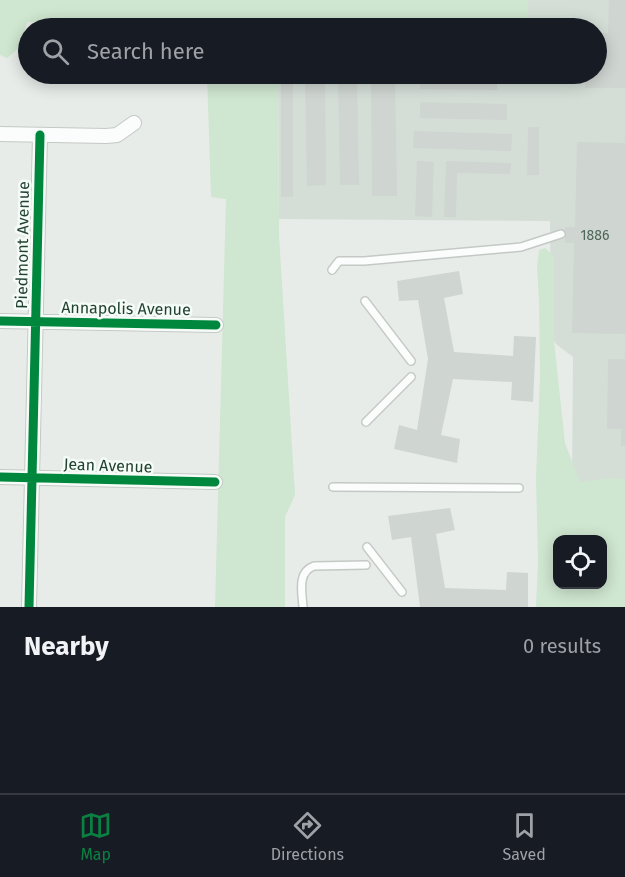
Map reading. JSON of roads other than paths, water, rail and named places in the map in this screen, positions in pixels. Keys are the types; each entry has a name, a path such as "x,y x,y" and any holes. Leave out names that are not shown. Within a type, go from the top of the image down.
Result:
{"street":[{"path":"0,134 117,135 134,123"},
{"name":"Piedmont Avenue","path":"29,607 40,135"},
{"name":"Annapolis Avenue","path":"0,321 216,325"},
{"name":"Jean Avenue","path":"0,477 215,482"}],"lane":[{"path":"332,270 339,261 364,261 521,247 561,234"},
{"path":"365,301 411,361"},
{"path":"366,422 411,377"},
{"path":"333,488 519,488"},
{"path":"367,547 402,592"},
{"path":"303,607 302,574 307,568 366,565"}]}
